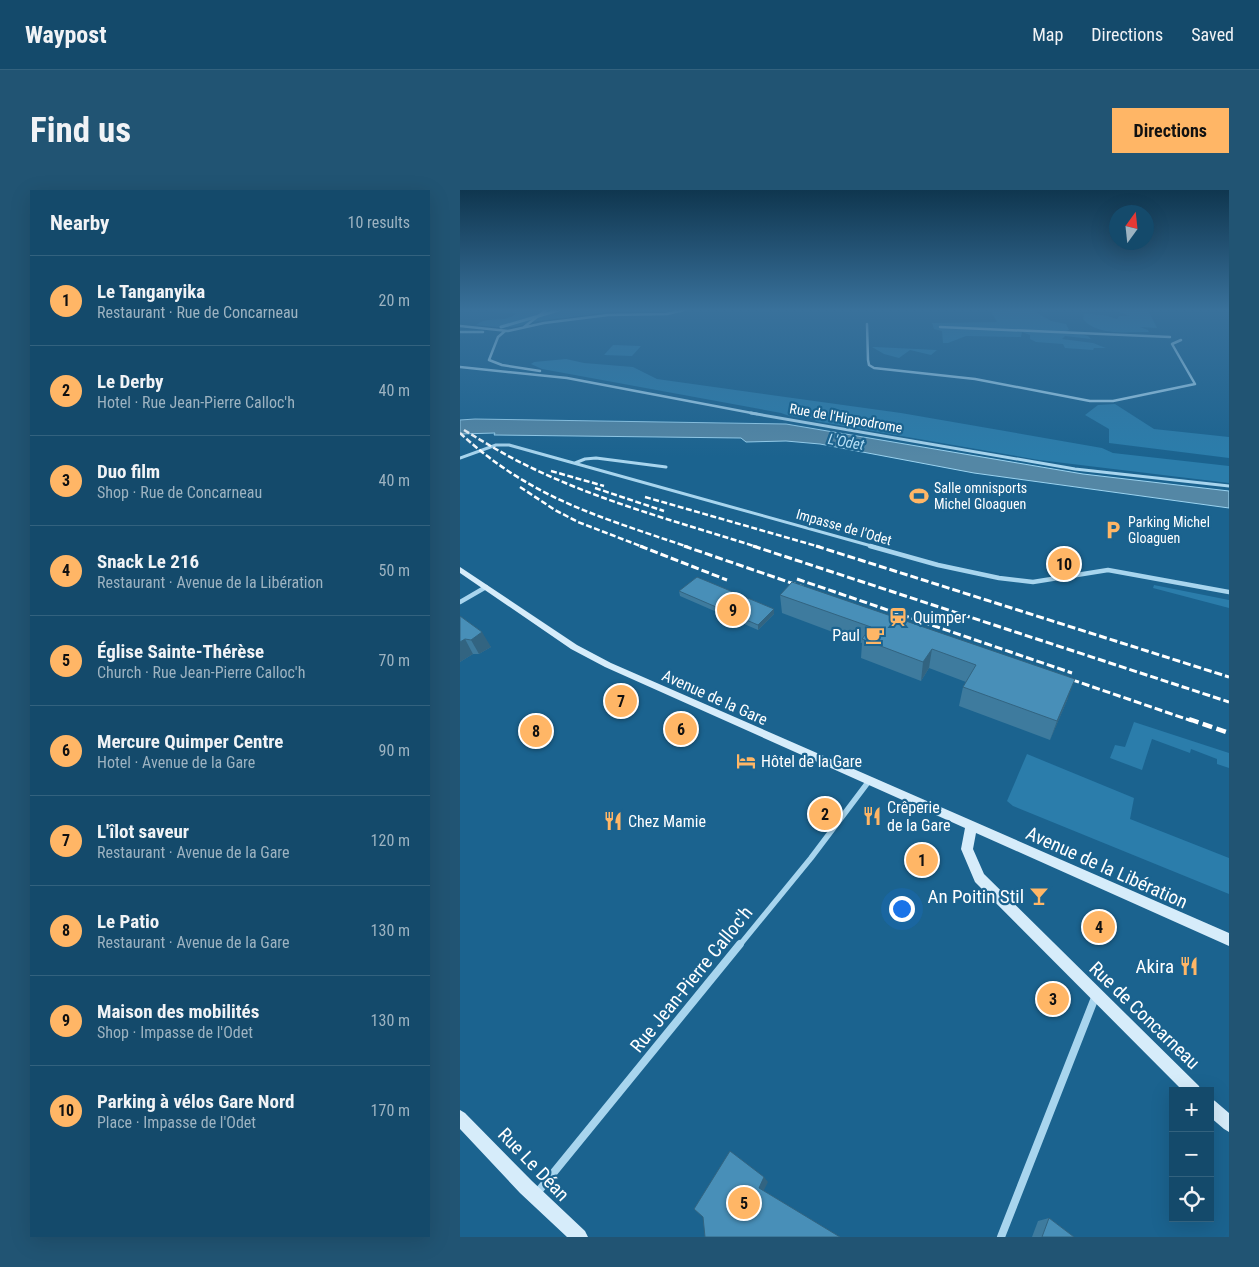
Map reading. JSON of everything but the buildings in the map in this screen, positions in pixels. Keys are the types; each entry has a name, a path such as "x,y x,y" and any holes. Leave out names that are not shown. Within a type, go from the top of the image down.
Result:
{"main road":[{"name":"Avenue de la Gare","path":"460,569 541,626 592,658 971,827"},
{"name":"Avenue de la Libération","path":"971,827 1229,940"},
{"name":"Rue de Concarneau","path":"971,827 967,849 979,878 1190,1087"},
{"path":"1214,1110 1229,1124"},
{"name":"Rue Le Déan","path":"460,1118 535,1196 579,1237"}],"street":[{"path":"490,359 490,361 546,372 554,376"},
{"path":"868,359 869,365 874,368 983,380 1090,401 1113,401 1195,384 1181,359"},
{"name":"Rue de l'Hippodrome","path":"460,367 554,376 820,426 1038,463 1098,472 1229,486"},
{"name":"Impasse de l'Odet","path":"460,458 490,447 506,444 938,565 999,578 1033,582 1108,570 1229,592"},
{"path":"575,463 585,459 596,458 666,467"},
{"path":"460,602 486,587"},
{"name":"Rue Jean-Pierre Calloc'h","path":"535,1196 811,858 869,781"},
{"path":"1001,1237 1096,995"}],"shaded area":[{"path":"566,359 584,363 633,367 657,379 901,413 1102,448 1113,453 1229,466 1229,483 1039,460 815,421 816,419 794,417 542,369 531,364 534,362"},
{"path":"1115,404 1154,429 1229,437 1229,458 1109,443 1109,429 1085,415 1098,405"},
{"path":"1154,585 1229,600 1229,608 1153,588"},
{"path":"1134,722 1229,753 1229,768 1217,764 1217,759 1191,749 1190,753 1152,739 1142,770 1110,758 1115,745 1125,747"},
{"path":"1027,754 1134,798 1130,819 1229,858 1229,894 1013,806 1007,801"}],"water":[{"name":"L'Odet","path":"460,420 786,424 1083,474 1229,491 1229,508 974,473 820,444 786,441 746,442 741,438 460,434"}],"railway":[{"path":"464,430 525,465 588,492 644,512 757,547"},
{"path":"460,433 486,455 540,490 596,515 688,547"},
{"path":"551,471 604,486"},
{"path":"520,487 555,510 578,522 643,547"},
{"path":"595,488 664,511"},
{"path":"645,497 820,547"},
{"path":"640,546 727,580"},
{"path":"684,546 803,587"},
{"path":"753,546 1229,702"},
{"path":"816,546 1229,677"},
{"path":"797,579 1072,673"},
{"path":"1061,676 1192,721"},
{"path":"1189,719 1229,733"}],"place":[{"name":"Salle omnisports Michel Gloaguen","path":"919,496"},
{"name":"Parking Michel Gloaguen","path":"1113,530"},
{"name":"Parking à vélos Gare Nord","path":"1064,564"},
{"name":"Maison des mobilités","path":"733,610"},
{"name":"Quimper","path":"898,617"},
{"name":"Paul","path":"875,635"},
{"name":"L'îlot saveur","path":"621,701"},
{"name":"Mercure Quimper Centre","path":"681,729"},
{"name":"Le Patio","path":"536,731"},
{"name":"Hôtel de la Gare","path":"746,761"},
{"name":"Le Derby","path":"825,814"},
{"name":"Crêperie de la Gare","path":"872,816"},
{"name":"Chez Mamie","path":"613,821"},
{"name":"Le Tanganyika","path":"922,860"},
{"name":"An Poitin Stil","path":"1039,896"},
{"name":"Snack Le 216","path":"1099,927"},
{"name":"Akira","path":"1189,966"},
{"name":"Duo film","path":"1053,999"},
{"name":"Église Sainte-Thérèse","path":"744,1203"}]}
